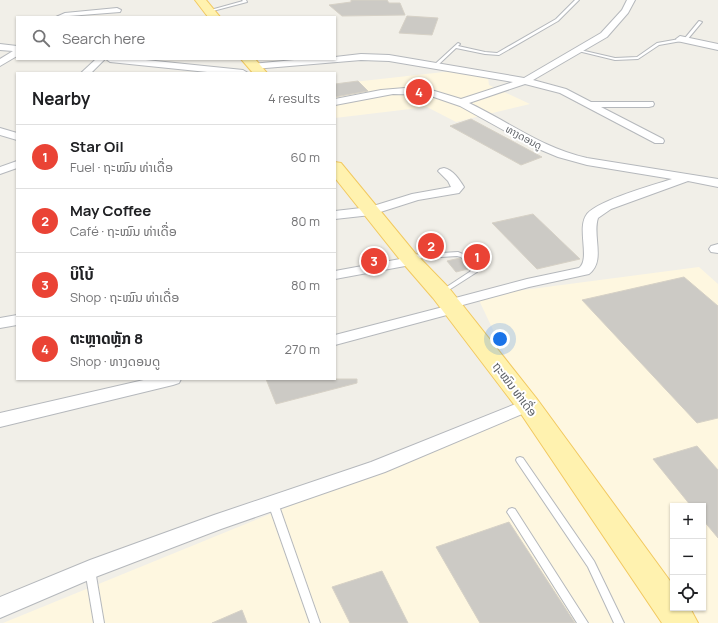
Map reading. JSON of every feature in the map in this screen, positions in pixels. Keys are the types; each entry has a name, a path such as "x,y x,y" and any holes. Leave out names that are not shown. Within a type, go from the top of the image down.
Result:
{"main road":[{"path":"200,0 211,14"},
{"name":"ຖະໝົນ ທ່າເດື່ອ","path":"336,168 410,259 448,302 528,405 681,623"}],"street":[{"path":"459,102 525,81 604,35 625,11 631,0"},
{"path":"62,16 116,10"},
{"path":"680,40 718,47"},
{"path":"0,47 16,49"},
{"path":"0,63 16,53"},
{"path":"336,60 361,57 389,58 525,81 563,91 658,141"},
{"path":"87,72 100,60"},
{"path":"117,60 192,70 251,68 331,60"},
{"name":"ທາງດອນດູ","path":"336,102 387,92 414,91 434,93 459,102 534,143 554,152 586,161 718,183"},
{"path":"590,104 650,104"},
{"path":"0,131 16,137"},
{"path":"0,170 16,164"},
{"path":"336,215 371,211 416,197 455,190 458,187 453,179 444,170"},
{"path":"336,340 448,302 584,270 588,268 590,260 587,230 592,216 607,206 687,178"},
{"path":"336,275 410,259"},
{"path":"0,323 16,320"},
{"path":"0,420 168,380"},
{"path":"0,608 90,569 214,523 378,467 528,405"}],"lane":[{"path":"211,14 245,2 244,0"},
{"path":"455,47 498,54 558,20 577,0"},
{"path":"576,50 615,59 638,58 658,44 689,37 700,22"},
{"path":"436,65 459,43"},
{"path":"410,259 455,253 463,256 474,272 448,302"},
{"path":"520,460 591,564 619,623"},
{"path":"273,503 315,623"},
{"path":"512,512 583,623"},
{"path":"90,569 99,623"}],"shaded area":[{"path":"471,69 488,78 489,85 530,104 456,122 427,107 336,118 336,84"},
{"path":"699,267 718,284 718,623 3,623 530,408 477,296"}],"building":[{"path":"351,0 387,0 389,3 400,3 405,15 342,16 329,5 351,2"},
{"path":"407,16 438,18 432,35 399,33"},
{"path":"358,81 368,91 336,97 336,84"},
{"path":"471,119 542,157 521,165 450,126"},
{"path":"533,214 580,259 537,269 492,223"},
{"path":"460,258 468,269 456,272 447,261"},
{"path":"684,277 718,306 718,418 697,423 582,300"},
{"path":"357,379 357,383 276,404 266,380"},
{"path":"697,446 718,470 718,538 706,524 706,503 689,503 653,459"},
{"path":"509,522 575,623 480,623 436,547"},
{"path":"382,571 408,623 350,623 332,587"},
{"path":"242,610 247,623 212,623"}],"place":[{"name":"ຕະຫຼາດຫຼັກ 8","path":"419,92"},
{"name":"May Coffee","path":"431,246"},
{"name":"Star Oil","path":"477,257"},
{"name":"ບິໂບ້","path":"374,261"}]}
